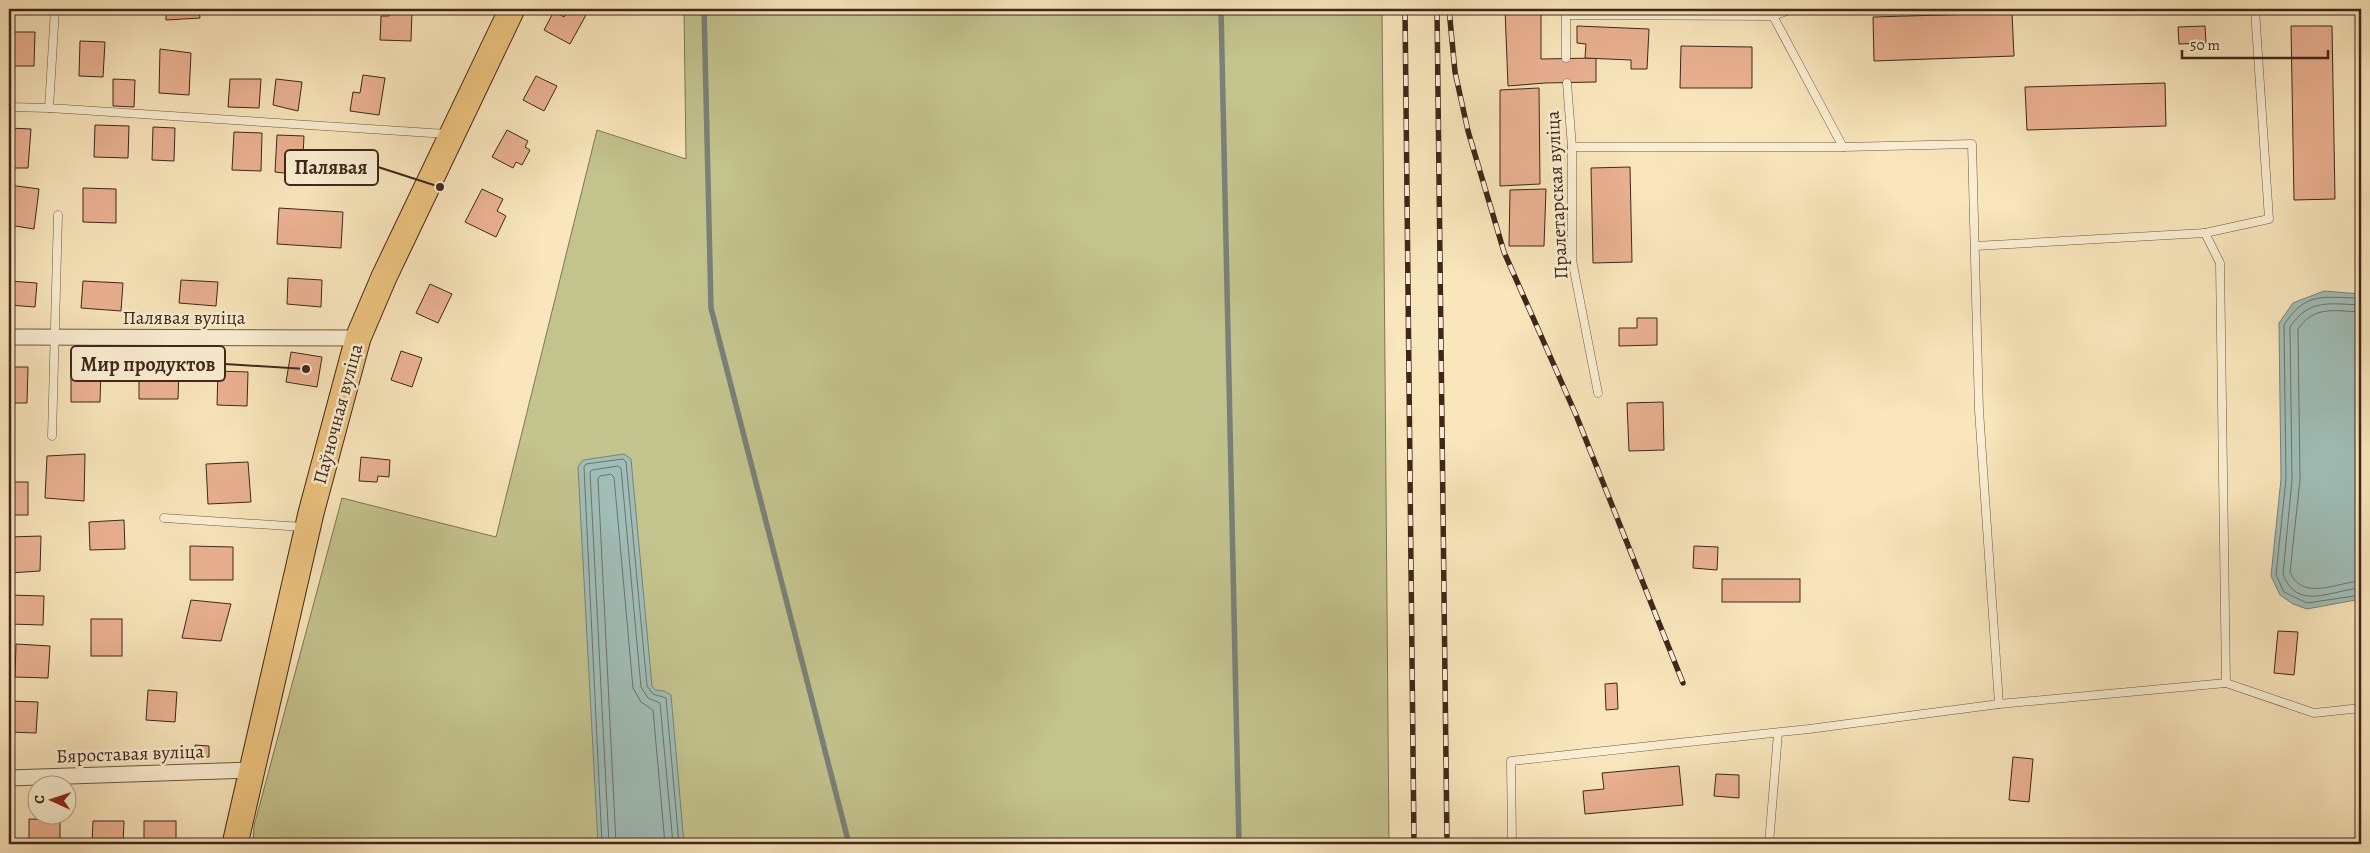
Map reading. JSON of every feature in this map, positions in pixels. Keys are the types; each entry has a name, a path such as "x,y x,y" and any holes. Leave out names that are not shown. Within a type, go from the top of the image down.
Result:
{"main road":[{"name":"Паўночная вуліца","path":"235,844 308,527 358,338 384,277 512,9"}],"street":[{"name":"Палявая вуліца","path":"9,338 358,338"},
{"name":"Бяроставая вуліца","path":"9,778 252,770"}],"lane":[{"path":"49,108 55,9"},
{"path":"1566,58 1566,12 1773,16 1792,9"},
{"path":"1975,246 2204,233 2269,219 2255,10 2008,9"},
{"path":"1773,16 1843,147"},
{"name":"Пралетарская вуліца","path":"1567,83 1572,147 1572,260 1598,393"},
{"path":"9,107 452,134"},
{"path":"1572,147 1843,147 1972,144 1979,410 1999,704"},
{"path":"52,436 58,215"},
{"path":"2204,233 2220,263 2226,683"},
{"path":"164,518 308,527"},
{"path":"1512,844 1511,761 1778,732 1999,704 2226,683 2314,713 2361,708"},
{"path":"1769,844 1778,732"}],"green space":[{"path":"684,9 1382,9 1389,844 253,844 254,826 342,498 496,537 597,130 686,159"}],"water":[{"path":"2324,291 2361,294 2361,599 2307,609 2293,604 2280,595 2271,576 2281,479 2279,323 2293,303"},
{"path":"624,454 631,459 652,686 655,690 664,691 671,695 684,844 598,844 578,467 583,460"}],"building":[{"path":"166,9 199,9 200,18 166,20"},
{"path":"569,9 575,9 586,15 570,44 544,30 554,11 564,17"},
{"path":"1505,9 1541,9 1541,59 1596,58 1596,82 1508,86"},
{"path":"389,12 412,12 411,41 380,40 381,16 389,16"},
{"path":"2012,13 2014,56 1874,61 1873,17"},
{"path":"1577,26 1649,29 1647,69 1631,69 1631,60 1585,58 1586,44 1577,43"},
{"path":"2205,26 2206,43 2179,44 2178,27"},
{"path":"2291,26 2332,26 2335,199 2294,200"},
{"path":"9,32 35,32 34,66 9,66"},
{"path":"80,41 105,42 103,77 79,76"},
{"path":"1681,46 1752,47 1752,88 1680,88"},
{"path":"160,49 191,53 189,95 159,93"},
{"path":"363,75 385,78 379,115 350,111 353,92 360,93"},
{"path":"536,76 557,86 544,111 523,100"},
{"path":"113,79 135,80 134,107 113,106"},
{"path":"230,79 261,79 259,108 228,107"},
{"path":"276,79 302,82 298,111 273,105"},
{"path":"2165,83 2166,126 2027,130 2025,87"},
{"path":"1539,88 1540,184 1500,186 1500,90"},
{"path":"95,125 129,126 128,158 94,157"},
{"path":"153,127 175,128 174,161 152,160"},
{"path":"9,128 31,129 28,168 9,168"},
{"path":"507,130 528,141 525,147 530,150 522,165 516,162 513,168 492,157"},
{"path":"234,132 262,133 261,171 232,170"},
{"path":"277,135 304,136 302,175 275,172"},
{"path":"1630,167 1632,262 1593,263 1591,168"},
{"path":"9,185 39,189 34,229 9,225"},
{"path":"83,188 116,189 116,223 83,222"},
{"path":"482,189 503,199 497,211 506,216 496,237 465,222"},
{"path":"1546,189 1544,246 1509,246 1510,190"},
{"path":"279,208 343,212 341,248 277,244"},
{"path":"288,278 322,280 321,307 287,304"},
{"path":"181,280 218,282 216,306 179,303"},
{"path":"9,281 37,283 35,307 9,305"},
{"path":"83,281 123,283 121,311 81,308"},
{"path":"430,284 452,294 438,323 416,313"},
{"path":"1637,318 1657,318 1657,345 1619,346 1619,328 1637,328"},
{"path":"401,351 422,358 412,387 391,380"},
{"path":"291,352 322,357 317,387 286,382"},
{"path":"9,367 28,367 27,403 9,403"},
{"path":"139,368 179,369 178,399 139,399"},
{"path":"71,369 101,369 100,402 71,402"},
{"path":"218,371 248,372 247,406 217,405"},
{"path":"1663,402 1664,450 1629,451 1627,403"},
{"path":"85,454 84,501 45,498 47,456"},
{"path":"361,457 390,460 389,477 378,476 377,482 359,481"},
{"path":"248,462 251,502 208,504 206,464"},
{"path":"9,482 28,482 28,515 9,515"},
{"path":"124,520 125,549 90,550 89,522"},
{"path":"41,536 40,571 9,573 9,537"},
{"path":"190,546 233,547 233,580 190,580"},
{"path":"1694,546 1718,547 1717,570 1693,568"},
{"path":"1722,579 1800,579 1800,602 1722,602"},
{"path":"9,595 44,596 43,625 9,624"},
{"path":"191,600 231,604 221,641 182,638"},
{"path":"91,619 122,619 122,656 91,656"},
{"path":"2278,631 2298,632 2294,675 2274,673"},
{"path":"16,644 50,646 48,678 15,677"},
{"path":"1617,683 1618,709 1606,710 1605,684"},
{"path":"148,690 177,692 175,722 146,720"},
{"path":"9,701 38,702 36,733 9,732"},
{"path":"195,745 209,746 209,757 195,756"},
{"path":"2013,757 2033,759 2029,802 2009,800"},
{"path":"1679,766 1683,805 1585,814 1583,791 1604,789 1602,773"},
{"path":"1716,774 1739,775 1739,798 1714,796"},
{"path":"93,821 124,821 123,844 92,844"},
{"path":"144,821 176,821 176,844 144,844"},
{"path":"29,826 60,826 60,844 29,844"}],"waterway":[{"path":"704,9 711,308 849,844"},
{"path":"1221,9 1239,844"}],"railway":[{"path":"1405,9 1414,844"},
{"path":"1437,9 1447,844"},
{"path":"1449,9 1455,72 1468,131 1504,252 1576,415 1683,683"}],"place":[{"name":"Палявая","path":"440,187"},
{"name":"Мир продуктов","path":"306,369"}]}
